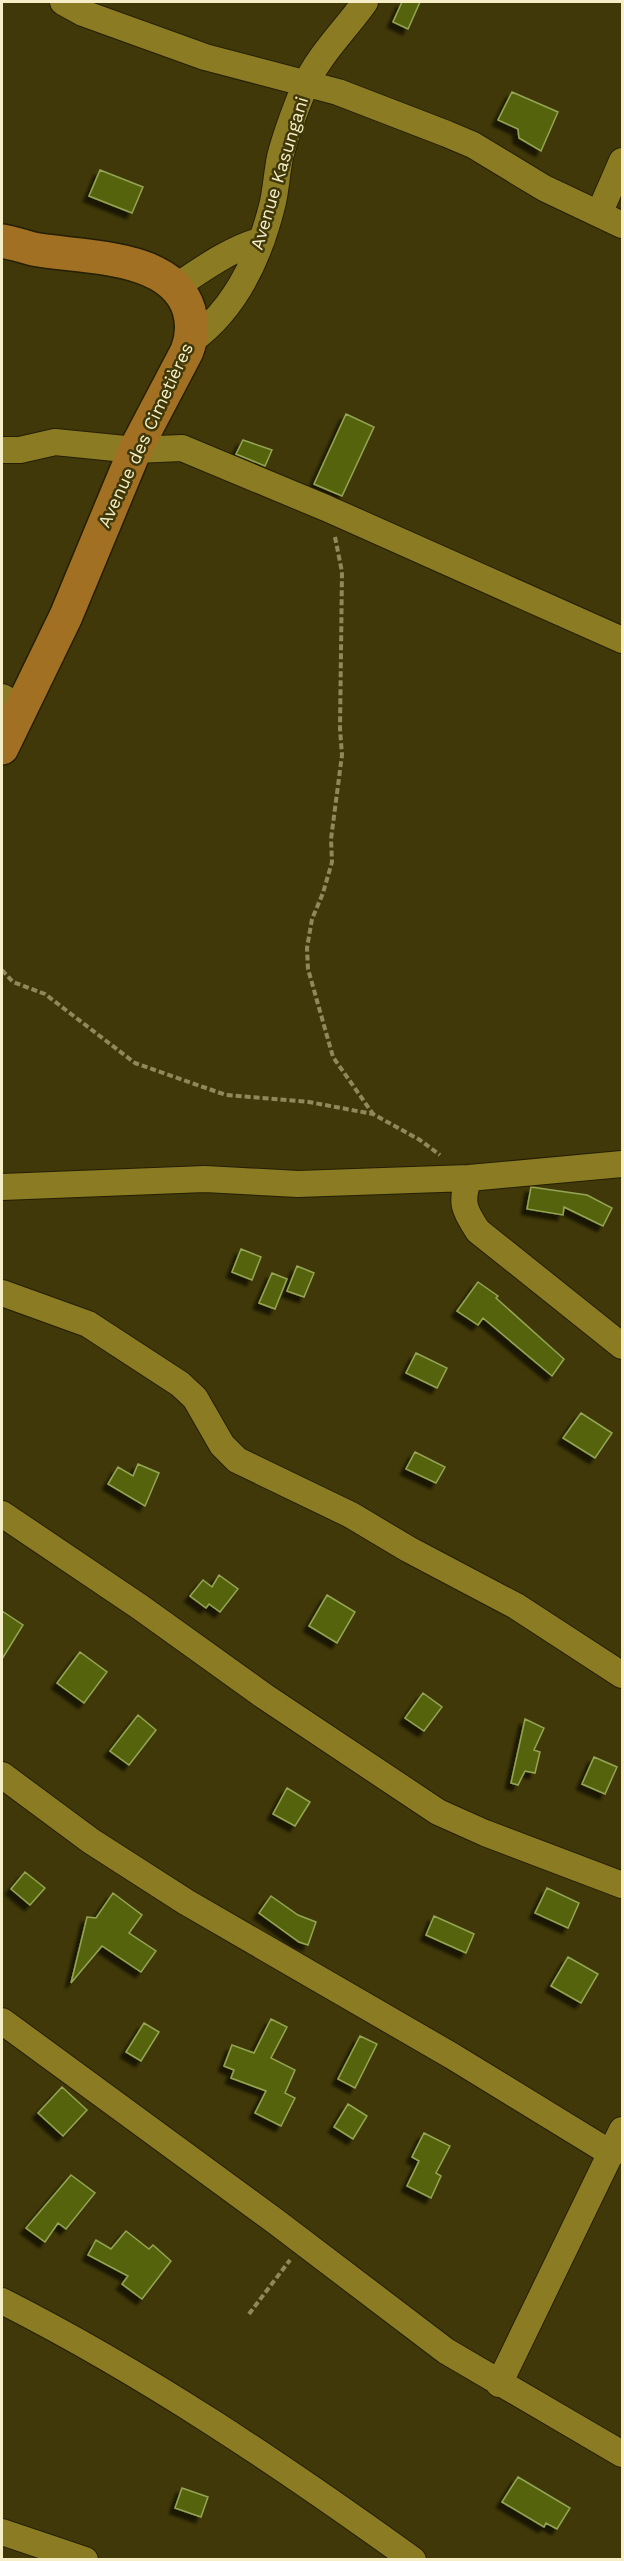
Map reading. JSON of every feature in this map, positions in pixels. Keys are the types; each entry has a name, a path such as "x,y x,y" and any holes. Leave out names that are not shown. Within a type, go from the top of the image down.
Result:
{"street":[{"name":"Avenue Kasungani","path":"191,341 208,329 228,307 262,240 273,201 280,158 306,84 365,2"},
{"path":"78,5 205,57 338,92 473,145 544,188 622,225"},
{"path":"599,214 622,161"},
{"path":"2,241 34,249 123,261 177,286 217,260 245,245 262,240"},
{"name":"Avenue des Cimetières","path":"2,748 12,703 66,616 135,450 191,341 192,320 187,303 177,286"},
{"path":"156,412 182,448"},
{"path":"2,450 20,450 55,442 135,450 182,448 326,508 622,640"},
{"path":"2,1186 205,1179 298,1184 469,1178 622,1164"},
{"path":"469,1178 462,1195 467,1214 478,1231 622,1346"},
{"path":"2,1293 88,1324 105,1334 195,1398 222,1445 237,1460 351,1515 408,1549 516,1606 622,1675"},
{"path":"2,1514 140,1607 264,1696 438,1812 485,1833 622,1885"},
{"path":"2,1775 91,1841 186,1902 452,2056 612,2154"},
{"path":"2,2021 304,2243 446,2351 622,2454"},
{"path":"499,2384 622,2130"},
{"path":"2,2301 65,2333 164,2389 413,2559"},
{"path":"2,2532 85,2559"}],"path":[{"path":"326,508 342,572 340,729 342,755 331,839 332,862 312,919 307,948 308,969 333,1057 373,1114"},
{"path":"2,970 13,982 45,994 135,1062 226,1095 327,1104 373,1114 420,1140 469,1178"},
{"path":"249,2314 304,2243"}],"building":[{"path":"402,2 420,2 408,29 393,22"},
{"path":"512,92 558,112 541,151 519,138 518,129 498,120"},
{"path":"100,170 143,187 132,213 89,196"},
{"path":"346,414 374,427 342,496 314,484"},
{"path":"243,440 272,450 265,466 236,454"},
{"path":"531,1187 587,1195 612,1208 603,1226 564,1207 563,1215 527,1209"},
{"path":"241,1249 261,1257 252,1280 232,1272"},
{"path":"297,1266 314,1273 304,1297 287,1291"},
{"path":"272,1273 287,1279 275,1309 259,1303"},
{"path":"478,1282 498,1296 496,1298 564,1359 552,1376 483,1318 478,1325 457,1311"},
{"path":"416,1353 447,1368 437,1388 406,1373"},
{"path":"581,1413 612,1433 595,1458 563,1438"},
{"path":"415,1452 445,1467 436,1483 406,1469"},
{"path":"138,1464 159,1473 145,1506 108,1484 118,1467 133,1476"},
{"path":"219,1575 238,1589 220,1612 209,1604 206,1608 190,1596 203,1580 212,1587"},
{"path":"327,1595 355,1612 337,1643 309,1626"},
{"path":"2,1611 23,1625 2,1659"},
{"path":"80,1652 107,1672 84,1703 57,1683"},
{"path":"423,1693 442,1707 424,1731 405,1718"},
{"path":"138,1715 156,1730 129,1765 110,1751"},
{"path":"525,1719 544,1728 534,1750 540,1752 535,1773 525,1771 518,1785 511,1783"},
{"path":"594,1757 617,1767 605,1794 582,1784"},
{"path":"287,1788 310,1802 295,1826 273,1814"},
{"path":"25,1872 45,1888 30,1905 11,1889"},
{"path":"547,1888 579,1903 568,1928 535,1913"},
{"path":"113,1893 142,1915 129,1933 156,1951 141,1972 102,1946 71,1983 87,1917 96,1918"},
{"path":"271,1896 298,1915 316,1922 308,1945 299,1942 259,1913"},
{"path":"434,1916 474,1934 466,1953 426,1935"},
{"path":"568,1957 598,1974 581,2003 551,1986"},
{"path":"271,2019 287,2027 271,2058 295,2070 285,2093 295,2098 281,2126 255,2113 266,2091 231,2078 234,2070 224,2066 232,2045 254,2053"},
{"path":"144,2023 159,2032 141,2061 126,2052"},
{"path":"360,2036 377,2044 355,2088 338,2079"},
{"path":"62,2087 87,2110 63,2136 38,2113"},
{"path":"348,2104 367,2116 353,2139 334,2127"},
{"path":"424,2133 450,2146 436,2173 441,2176 431,2198 407,2186 419,2161 412,2157"},
{"path":"71,2175 95,2193 66,2229 58,2223 45,2242 26,2228"},
{"path":"126,2231 149,2249 153,2245 171,2261 142,2299 122,2284 128,2276 88,2255 96,2240 111,2249"},
{"path":"518,2477 570,2508 557,2529 546,2523 544,2527 502,2502"},
{"path":"182,2488 208,2497 201,2517 175,2508"}]}
